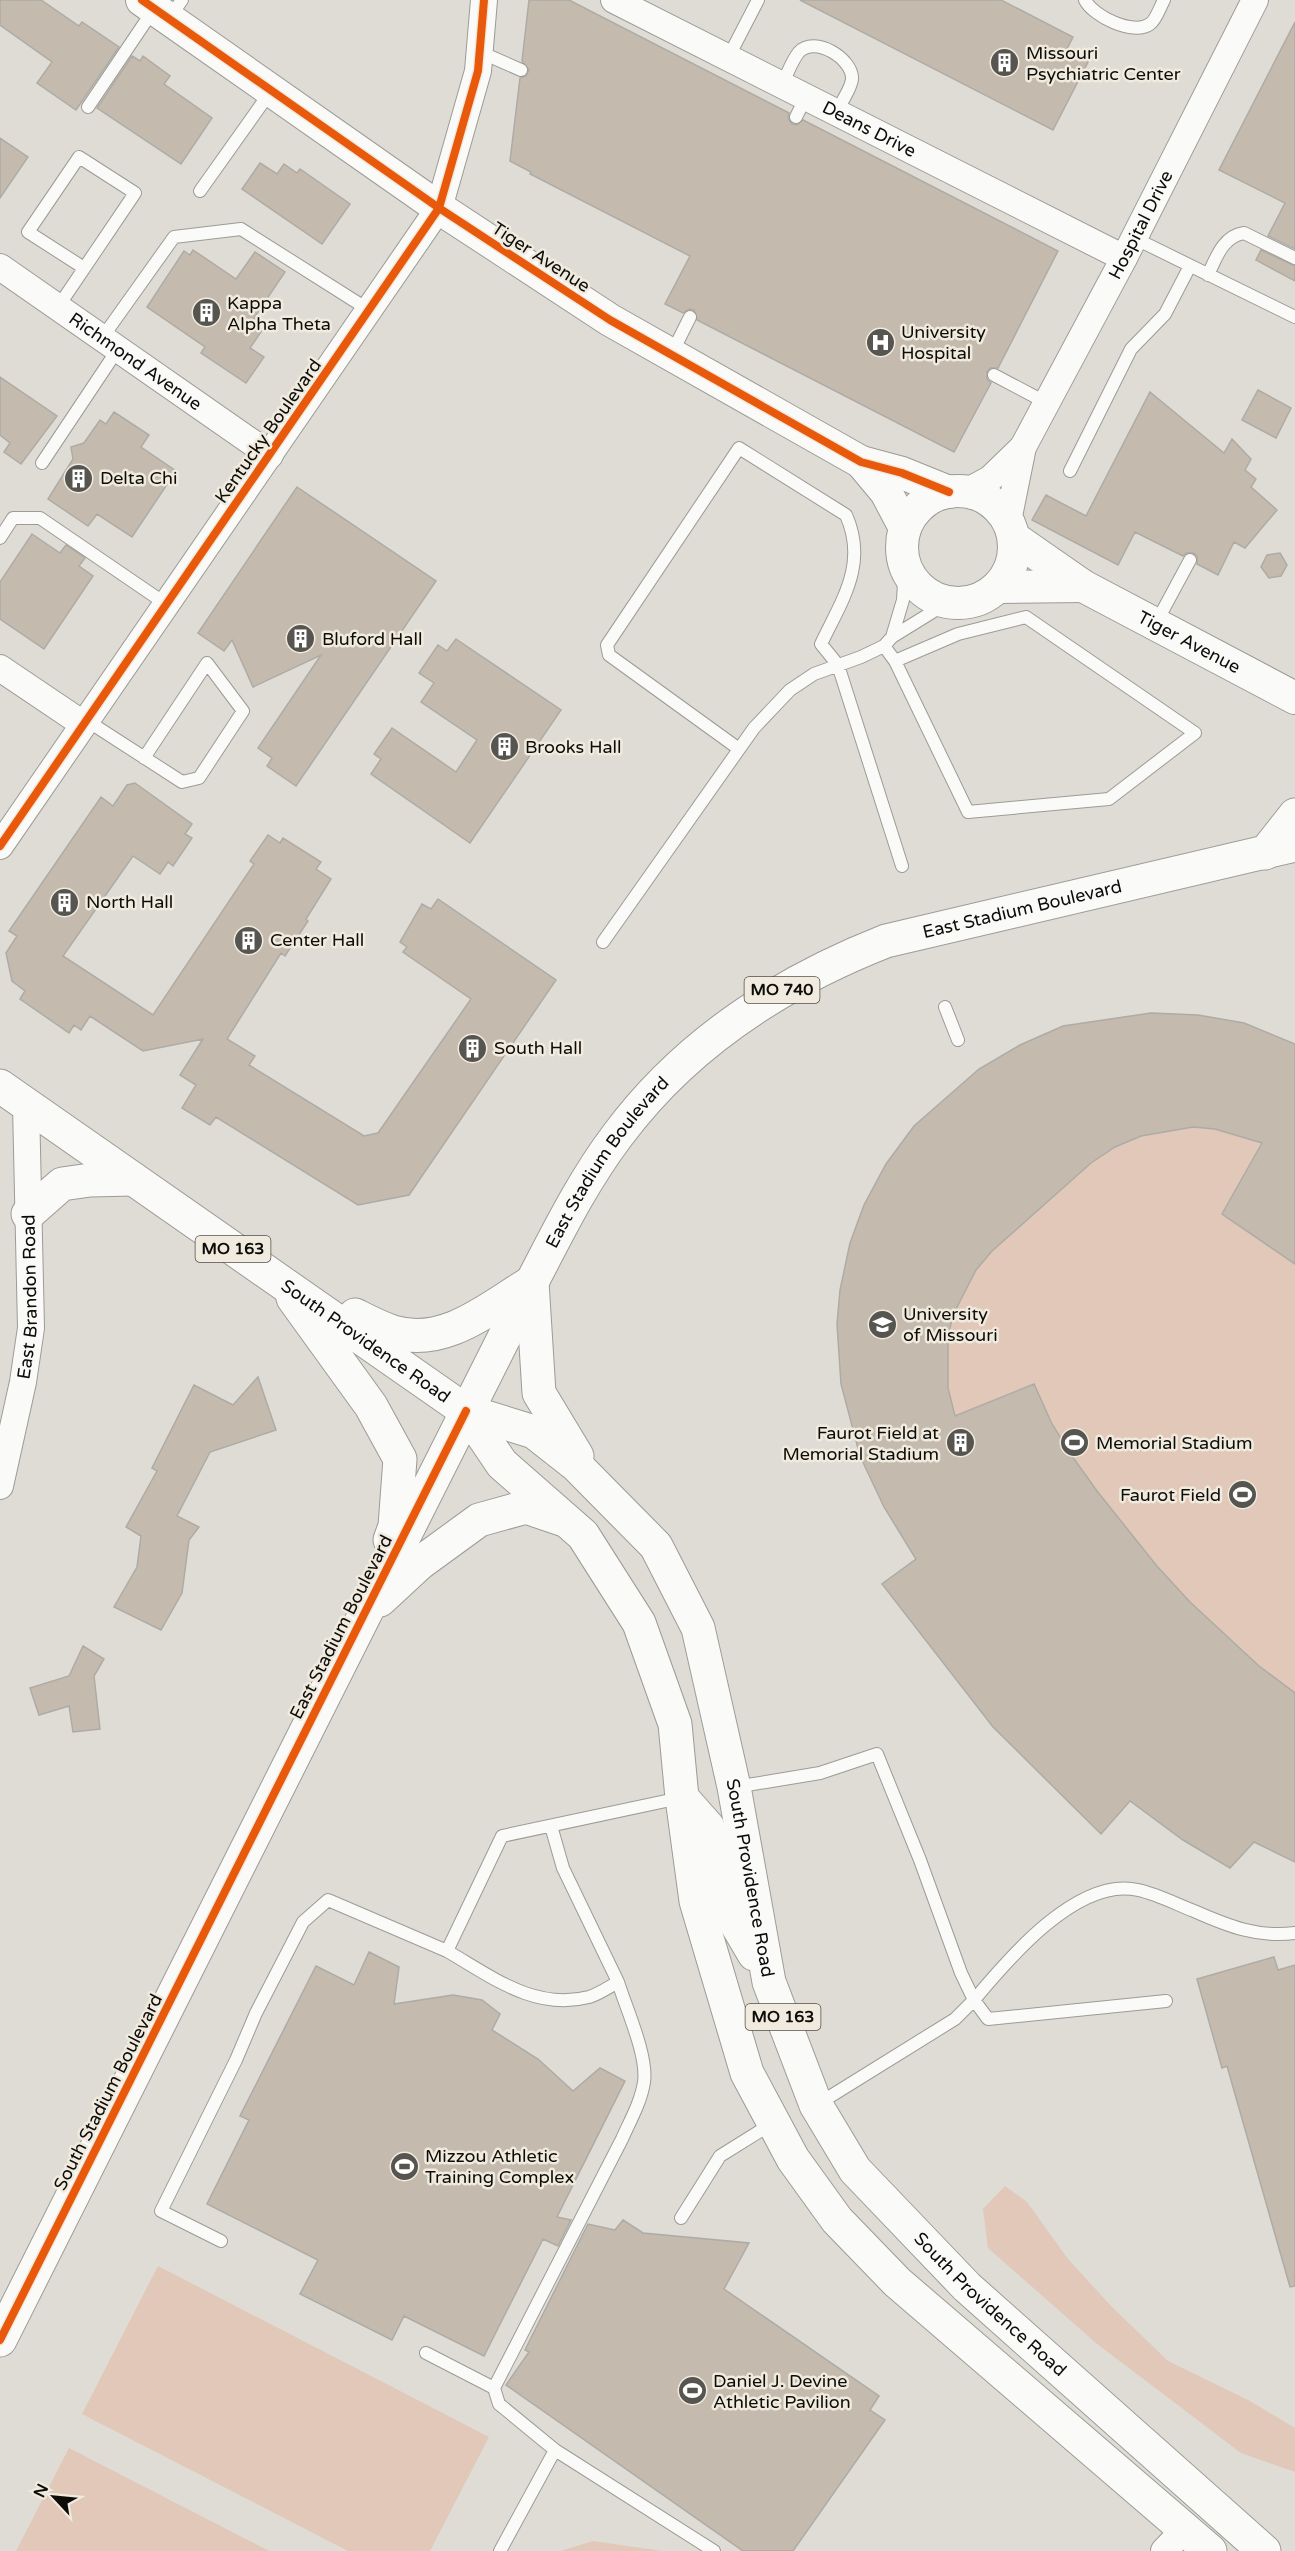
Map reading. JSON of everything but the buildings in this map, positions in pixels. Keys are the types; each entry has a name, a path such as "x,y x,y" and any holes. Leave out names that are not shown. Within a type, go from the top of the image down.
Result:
{"main road":[{"path":"1280,849 1295,815"},
{"name":"East Stadium Boulevard","path":"243,1857 466,1411 575,1200 615,1138 675,1069 718,1031 765,999 807,975 886,941 1280,849"},
{"name":"South Providence Road","path":"0,1086 466,1411 534,1432 576,1465 656,1546 698,1628 734,1787 769,1982 816,2105 855,2170 967,2287 1264,2551"},
{"path":"28,1214 62,1185 90,1180 133,1179"},
{"path":"284,1284 394,1333 425,1336 451,1331 532,1282 539,1393 567,1441 597,1485"},
{"path":"284,1284 314,1330 371,1406 400,1459 395,1526 365,1613"},
{"name":"South Providence Road","path":"466,1411 502,1464 584,1535 639,1623 675,1724 696,1901 747,2073 793,2159 837,2220 897,2282 1174,2540 1210,2551"},
{"path":"365,1613 420,1563 479,1520 526,1507 567,1521"},
{"path":"682,1798 708,1827 734,1920 769,1982"},
{"name":"South Stadium Boulevard","path":"0,2340 243,1857"}],"street":[{"name":"Kentucky Boulevard","path":"0,846 439,208 478,71 484,0"},
{"name":"Deans Drive","path":"614,0 782,85 801,107 836,112 1129,248"},
{"name":"Hospital Drive","path":"957,492 990,479 1023,447 1129,248 1255,0"},
{"name":"Tiger Avenue","path":"162,7 272,90 439,208 610,320 861,462 957,492"},
{"name":"Richmond Avenue","path":"0,267 270,455"},
{"name":"Hospital Drive","path":"1011,530 1023,447"},
{"name":"Tiger Avenue","path":"861,462 886,492 905,528"},
{"path":"957,492 983,497 998,507 1011,530 1014,556 1008,573 998,587 983,598 967,603 947,603 929,596 915,583 905,566 902,547 905,528 915,511 930,498 957,492"},
{"name":"Tiger Avenue","path":"1011,530 1083,586 1295,698"},
{"name":"Tiger Avenue","path":"998,587 1083,586"},
{"path":"0,668 84,722"},
{"name":"East Brandon Road","path":"0,1486 24,1382 31,1328 26,1105"}],"lane":[{"path":"728,58 758,0"},
{"path":"1085,0 1089,8 1127,27 1139,29 1152,23 1164,0"},
{"path":"88,107 162,7"},
{"path":"782,85 800,52 807,47 819,47 844,59 851,70 852,81 836,112"},
{"path":"480,51 521,70"},
{"path":"200,191 272,90"},
{"path":"58,308 135,193 79,157 28,232 84,268"},
{"path":"42,463 174,237 241,229 369,310"},
{"path":"1209,275 1225,242 1236,234 1244,232 1295,258"},
{"path":"1129,248 1190,266 1295,317"},
{"path":"1070,471 1131,349 1165,314 1190,266"},
{"path":"671,355 690,317"},
{"path":"994,375 1047,403"},
{"path":"739,749 609,655 607,645 739,448 846,515 854,533 855,566 850,585 821,644 838,665 902,866"},
{"path":"0,538 13,518 40,518 166,604"},
{"path":"1156,623 1190,560"},
{"path":"895,662 958,634 1026,618 1196,734 1109,799 968,812 895,662 888,641 903,600 905,566"},
{"path":"603,942 739,749 790,690 814,674 888,641 947,603"},
{"path":"84,722 182,782 199,778 243,711 207,663 144,758"},
{"path":"945,1006 958,1040"},
{"path":"734,1787 820,1773 877,1754 961,1973 974,2000 988,2019 1166,2001"},
{"path":"447,1951 502,1836 682,1798"},
{"path":"551,1826 563,1868 618,1982 643,2063 645,2081 638,2105 494,2388 499,2404 555,2450 714,2551"},
{"path":"816,2105 955,2019 1020,1945 1071,1907 1097,1892 1136,1889 1225,1925 1272,1936 1295,1933"},
{"path":"221,2241 161,2211 236,2060 256,2013 303,1922 328,1900 447,1951 520,1993 555,2002 591,1997 618,1982"},
{"path":"681,2217 720,2156 774,2123"},
{"path":"426,2353 494,2388"},
{"path":"500,2551 555,2450"}],"shaded area":[{"name":"Memorial Stadium","path":"1151,1013 1198,1015 1244,1023 1295,1044 1295,1861 1254,1842 1230,1868 1183,1840 1130,1801 1101,1834 993,1727 882,1584 915,1559 884,1507 860,1456 841,1384 837,1324 840,1290 850,1243 914,1126 979,1069 1020,1045 1063,1026"},
{"path":"1005,2186 1027,2202 1068,2259 1112,2307 1168,2361 1250,2401 1295,2428 1295,2472 1241,2453 1096,2343 988,2248 983,2209"},
{"path":"158,2266 489,2437 430,2551 348,2551 82,2414"},
{"path":"69,2448 269,2551 16,2551"},
{"path":"593,2541 662,2551 561,2551"}],"cycle path":[{"path":"142,0 439,208 610,320 861,462 902,473 949,492"},
{"path":"0,846 439,208 478,71 484,0"},
{"path":"0,2340 466,1411"}],"place":[{"name":"Missouri Psychiatric Center","path":"1005,63"},
{"name":"Kappa Alpha Theta","path":"206,313"},
{"name":"University Hospital","path":"880,342"},
{"name":"Delta Chi","path":"79,478"},
{"name":"Bluford Hall","path":"301,639"},
{"name":"Brooks Hall","path":"504,747"},
{"name":"North Hall","path":"65,902"},
{"name":"Center Hall","path":"249,940"},
{"name":"South Hall","path":"473,1048"},
{"name":"University of Missouri","path":"882,1324"},
{"name":"Faurot Field at Memorial Stadium","path":"960,1443"},
{"name":"Memorial Stadium","path":"1075,1443"},
{"name":"Faurot Field","path":"1242,1495"},
{"name":"Mizzou Athletic Training Complex","path":"404,2166"},
{"name":"Daniel J. Devine Athletic Pavilion","path":"692,2391"}]}
